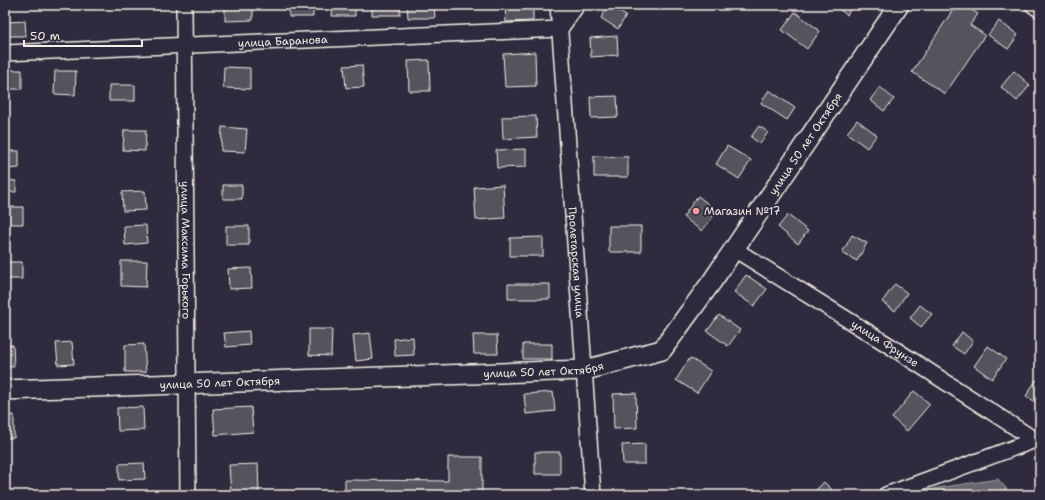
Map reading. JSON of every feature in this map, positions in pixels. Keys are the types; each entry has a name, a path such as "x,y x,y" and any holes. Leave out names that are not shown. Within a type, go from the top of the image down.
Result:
{"main road":[{"name":"улица 50 лет Октября","path":"5,390 188,385 585,370 662,350 734,249 899,5"}],"street":[{"name":"улица Максима Горького","path":"184,5 188,495"},
{"name":"Пролетарская улица","path":"558,5 593,495"},
{"path":"560,29 577,5"},
{"path":"1033,5 1040,10"},
{"name":"улица Баранова","path":"5,53 560,29"},
{"name":"улица Фрунзе","path":"734,249 1037,440"},
{"path":"886,495 1037,440"}],"shaded area":[{"path":"998,479 1012,495 912,495 937,488"}],"building":[{"path":"253,5 253,20 225,21 225,6"},
{"path":"289,5 313,5 313,17 289,17"},
{"path":"333,5 355,5 355,16 332,16"},
{"path":"372,5 400,5 400,15 372,15"},
{"path":"407,5 434,5 435,18 408,18"},
{"path":"505,5 533,5 533,21 506,22"},
{"path":"609,5 626,16 618,29 601,18"},
{"path":"837,5 853,5 847,15 836,7"},
{"path":"956,5 964,5 978,14 970,25 985,35 945,94 912,72"},
{"path":"795,12 820,31 807,49 782,30"},
{"path":"25,21 26,36 9,36 8,22"},
{"path":"999,21 1018,35 1008,49 988,35"},
{"path":"617,36 618,55 591,57 590,38"},
{"path":"535,52 536,86 505,87 503,54"},
{"path":"429,60 430,91 409,91 408,61"},
{"path":"362,65 364,87 346,88 344,66"},
{"path":"224,67 250,68 250,89 223,88"},
{"path":"5,70 22,70 22,89 5,89"},
{"path":"55,71 76,71 75,95 54,94"},
{"path":"1014,71 1030,85 1017,101 1001,87"},
{"path":"109,85 135,85 135,101 109,101"},
{"path":"880,87 894,99 884,111 870,100"},
{"path":"769,90 795,108 787,120 761,103"},
{"path":"617,96 618,117 591,118 590,97"},
{"path":"536,116 537,137 503,139 502,117"},
{"path":"857,120 877,135 867,148 847,133"},
{"path":"759,126 768,132 760,144 751,137"},
{"path":"222,127 247,129 245,152 221,151"},
{"path":"124,130 146,130 145,151 123,150"},
{"path":"727,146 751,160 739,179 716,164"},
{"path":"526,149 526,167 497,168 496,150"},
{"path":"5,151 19,151 19,168 5,169"},
{"path":"594,156 628,157 628,177 594,177"},
{"path":"5,180 16,181 16,192 5,192"},
{"path":"223,185 242,185 242,199 223,199"},
{"path":"503,185 505,218 476,220 474,187"},
{"path":"145,191 146,210 123,211 122,192"},
{"path":"698,196 717,211 702,231 683,217"},
{"path":"5,207 23,207 23,224 5,224"},
{"path":"788,215 808,231 798,244 778,227"},
{"path":"146,225 147,243 125,245 124,226"},
{"path":"226,226 249,226 249,245 226,245"},
{"path":"609,226 641,226 641,252 609,252"},
{"path":"852,235 867,243 857,261 842,253"},
{"path":"543,237 543,256 510,256 510,238"},
{"path":"121,261 147,261 146,287 121,286"},
{"path":"5,262 22,262 22,279 5,279"},
{"path":"251,268 252,288 229,289 228,269"},
{"path":"746,275 767,289 754,306 734,292"},
{"path":"508,284 550,284 550,299 508,299"},
{"path":"895,284 907,293 895,311 882,302"},
{"path":"920,305 932,314 921,327 910,318"},
{"path":"719,315 740,330 728,346 707,331"},
{"path":"309,329 332,329 331,356 309,355"},
{"path":"249,331 250,345 226,347 224,333"},
{"path":"962,332 973,341 964,354 952,346"},
{"path":"370,333 373,359 356,361 353,335"},
{"path":"473,335 497,335 498,354 474,354"},
{"path":"413,337 414,355 395,356 394,339"},
{"path":"72,342 74,364 58,365 56,343"},
{"path":"144,344 146,372 125,372 125,345"},
{"path":"523,344 552,344 552,359 523,359"},
{"path":"5,345 13,345 14,367 5,367"},
{"path":"988,346 1006,359 992,379 974,366"},
{"path":"690,358 711,371 697,393 676,380"},
{"path":"1036,380 1040,382 1040,405 1026,396"},
{"path":"914,391 930,404 907,431 892,418"},
{"path":"553,392 555,411 526,414 524,394"},
{"path":"636,393 637,428 614,429 613,394"},
{"path":"143,407 144,430 118,431 117,408"},
{"path":"251,407 253,432 215,435 213,409"},
{"path":"5,415 14,415 14,438 5,438"},
{"path":"645,444 645,464 623,464 622,445"},
{"path":"535,452 560,452 560,474 535,474"},
{"path":"448,457 482,457 482,495 345,495 345,480 448,481"},
{"path":"144,463 145,479 119,480 119,464"},
{"path":"258,464 259,493 231,494 229,465"},
{"path":"824,482 837,495 811,495"},
{"path":"616,492 651,492 651,495 616,495"}],"place":[{"name":"Магазин №17","path":"696,211"}]}
